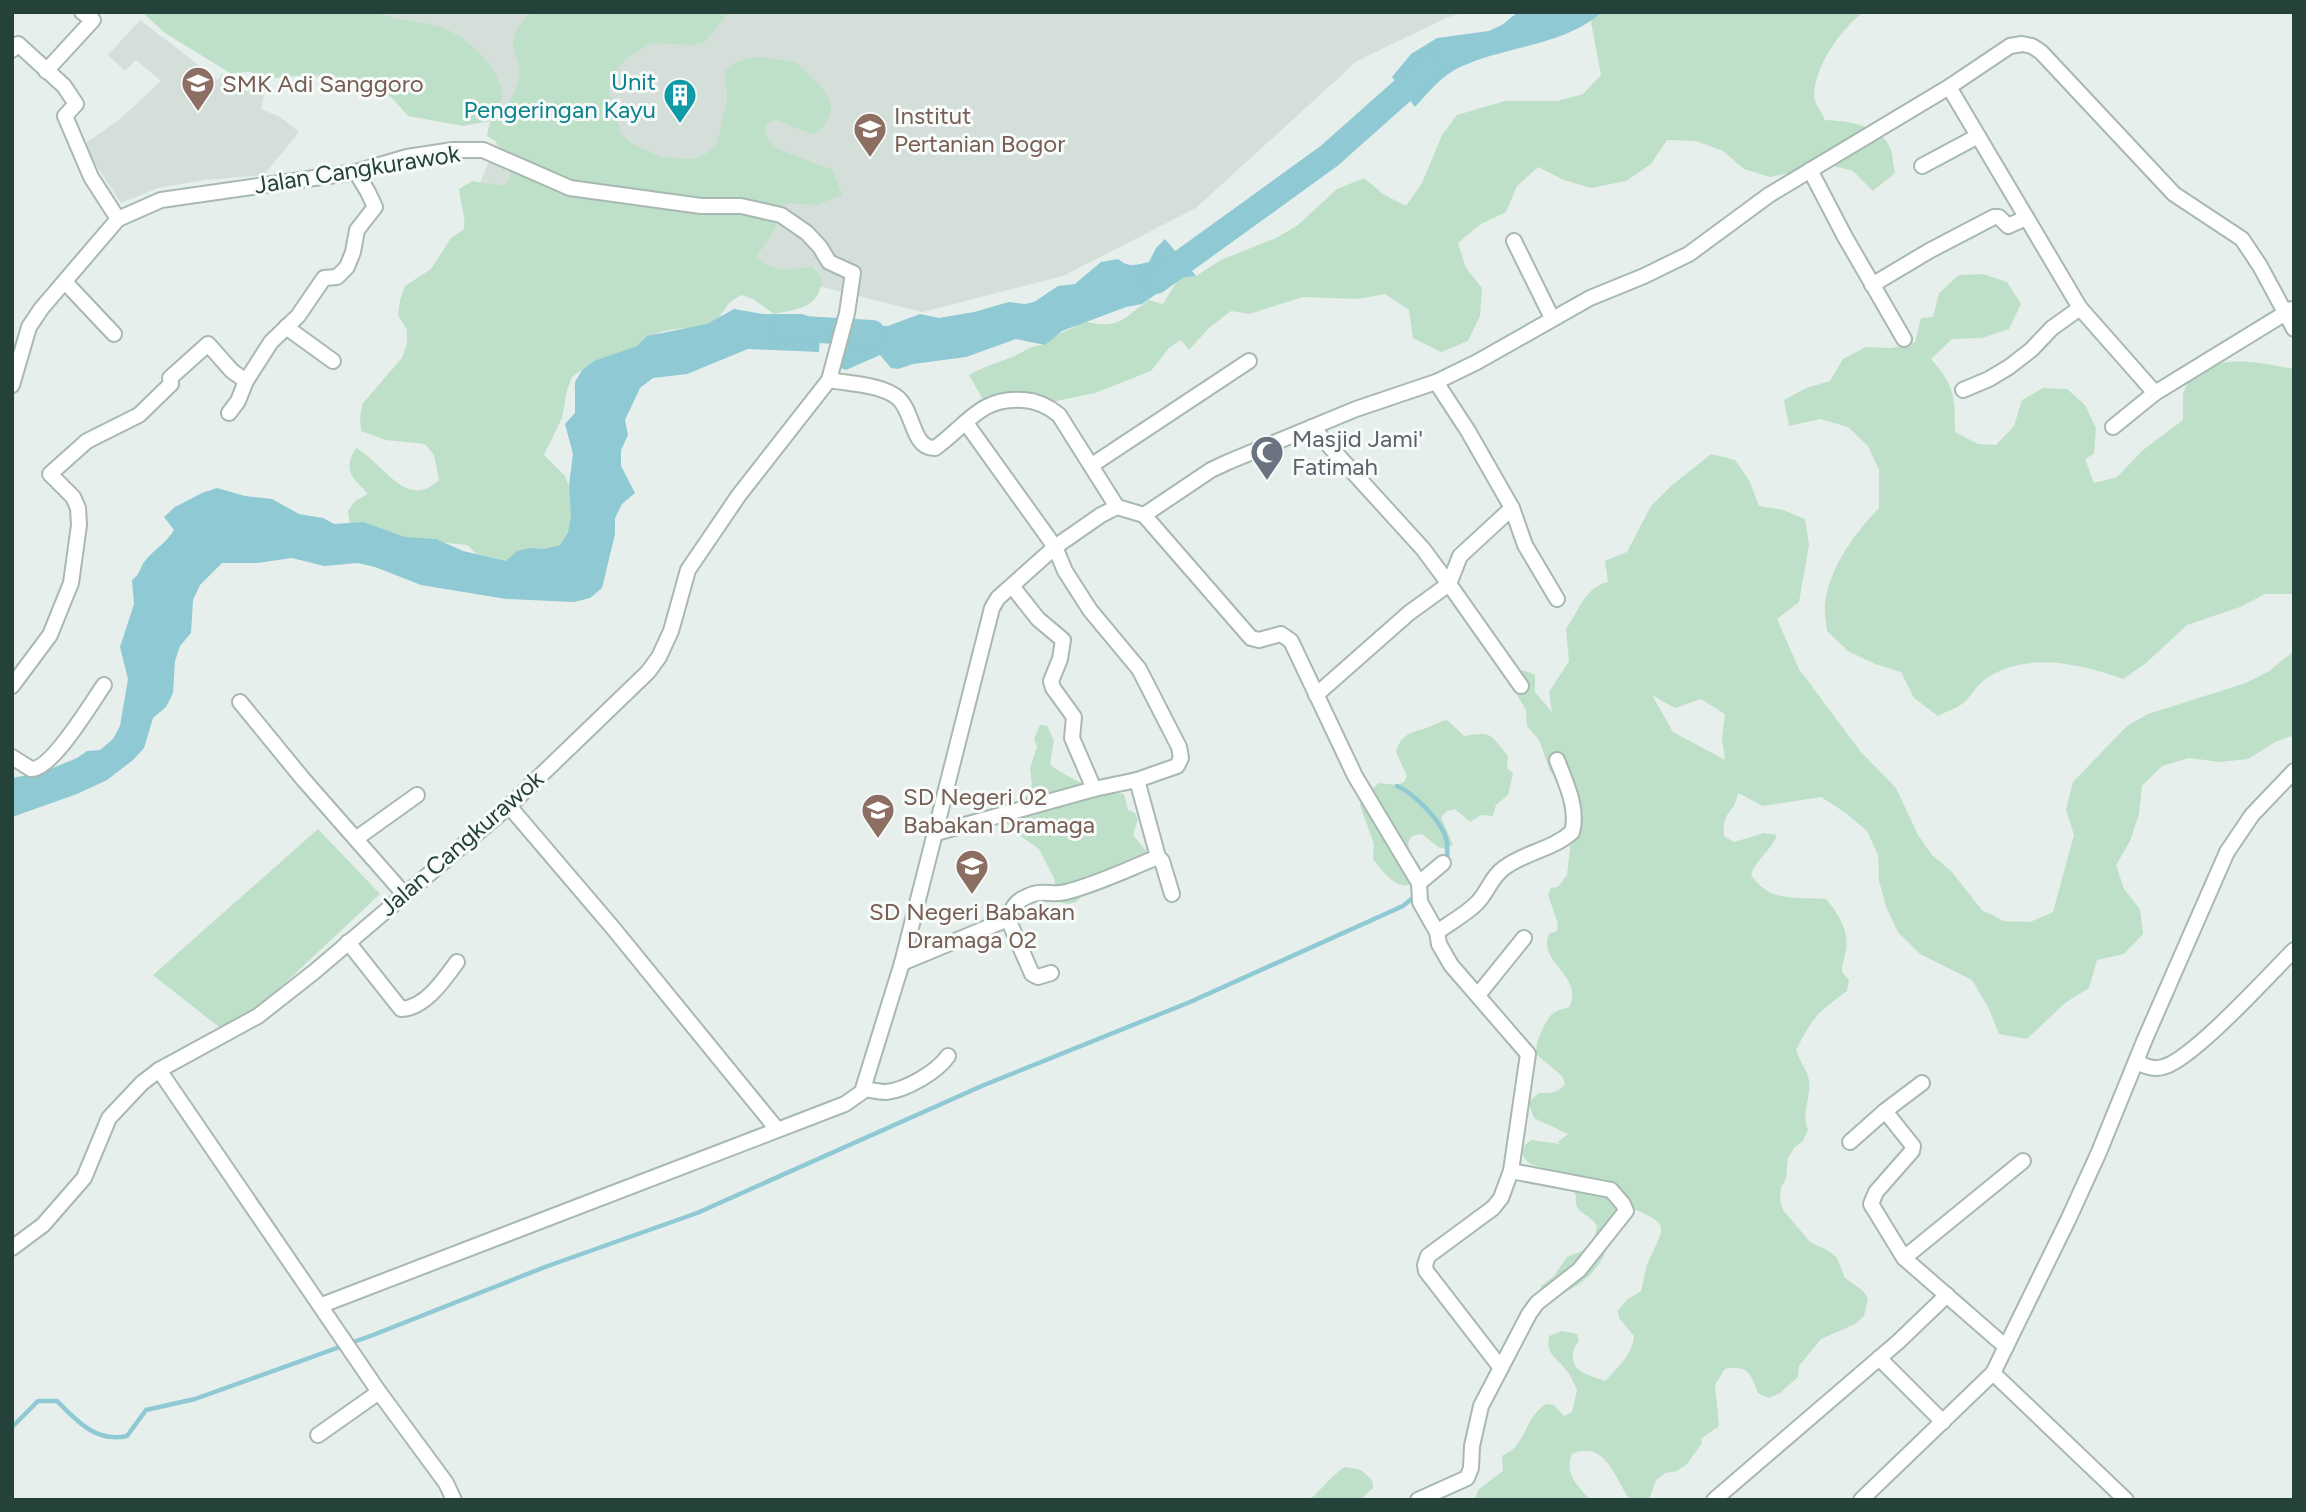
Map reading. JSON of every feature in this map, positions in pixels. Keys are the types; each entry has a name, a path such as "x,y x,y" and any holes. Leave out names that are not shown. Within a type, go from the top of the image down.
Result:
{"street":[{"path":"46,71 93,20 82,12"},
{"path":"12,50 18,44 64,86 76,104 65,116 91,177 118,219"},
{"path":"1144,516 1211,470 1356,408 1436,382 1590,298 1689,254 1756,204 2010,47 2022,44 2041,52 2174,194 2242,239 2290,310 2294,329"},
{"path":"1949,87 2080,307 2155,393"},
{"path":"1922,166 1978,136"},
{"name":"Jalan Cangkurawok","path":"12,385 29,327 118,219 161,200 356,172 407,157 453,150 483,150 570,188 701,206 741,206 781,215 807,233 829,262 853,273 847,313 831,374 698,553 688,570 671,631 654,664 509,806 314,972 258,1016 159,1070 130,1095 109,1118 84,1178 43,1225 12,1248"},
{"path":"1810,170 1904,339"},
{"path":"229,413 271,342 304,308 324,278 337,277 347,267 354,252 357,230 375,208 356,172"},
{"path":"1872,285 1994,217 1999,217 2008,226 2026,218"},
{"path":"1514,241 1552,318"},
{"path":"65,282 114,334"},
{"path":"1962,390 2009,367 2080,307"},
{"path":"2113,428 2155,393 2290,310"},
{"path":"286,327 333,362"},
{"path":"12,686 50,635 71,583 79,525 78,508 74,497 50,474 87,440 139,415 171,384 170,378 176,371 208,344 232,371 246,381"},
{"path":"1092,465 1249,360"},
{"path":"831,374 880,389 898,398 908,410 921,444 928,449 935,448 988,404 1005,398 1031,400 1048,405 1059,415 1116,507 1144,516 1251,638 1259,640 1281,634 1291,641 1355,776 1419,885 1420,902 1451,965 1528,1054 1511,1171 1501,1198 1493,1208 1428,1256 1424,1265 1501,1368"},
{"path":"1436,382 1512,508 1525,545 1557,599"},
{"path":"936,833 1094,789 1137,780 1177,766 1181,758 1179,747 1139,669 1090,610 1065,571 1055,547 966,423"},
{"path":"1312,427 1423,549 1521,685"},
{"path":"322,1306 729,1150 776,1128 845,1104 864,1089 902,962 987,623 998,598 1055,547 1101,514 1116,507"},
{"path":"1316,695 1409,613 1449,584 1460,556 1512,508"},
{"path":"1012,586 1038,618 1063,640 1060,659 1051,681 1074,718 1072,738 1094,789"},
{"path":"12,757 31,769 41,767 75,728 104,685"},
{"path":"240,702 303,779 404,894"},
{"path":"1437,932 1476,904 1504,867 1557,844 1572,832 1574,817 1571,802 1557,760"},
{"path":"1861,1500 1993,1373 2073,1209 2227,852 2252,815 2294,771"},
{"path":"1137,780 1158,857 1162,861 1172,894"},
{"path":"357,838 418,795"},
{"path":"509,806 776,1128"},
{"path":"1051,973 1038,977 1032,974 1009,919 1013,905 1026,896 1049,891 1062,893 1106,879 1158,857"},
{"path":"1419,885 1443,863"},
{"path":"902,962 1009,919"},
{"path":"1478,995 1524,938"},
{"path":"348,942 401,1009 412,1007 429,995 443,983 457,962"},
{"path":"2136,1062 2154,1068 2164,1067 2181,1058 2294,950"},
{"path":"864,1089 887,1092 895,1090 937,1069 948,1056"},
{"path":"159,1070 379,1392 446,1483 454,1500"},
{"path":"1850,1142 1922,1083"},
{"path":"1885,1111 1913,1146 1912,1151 1876,1192 1871,1204 1904,1258 2006,1346"},
{"path":"1904,1258 2023,1161"},
{"path":"1418,1500 1467,1478 1481,1406 1529,1314 1537,1303 1579,1270 1626,1212 1623,1203 1611,1190 1511,1171"},
{"path":"1714,1500 1879,1358 1947,1295"},
{"path":"1879,1358 1943,1422"},
{"path":"1993,1373 2126,1500"},
{"path":"318,1435 379,1392"}],"shaded area":[{"name":"Institut Pertanian Bogor","path":"156,12 1465,12 1446,18 1357,61 1196,208 1063,276 922,312 474,199 505,120 210,53"},
{"name":"SMK Adi Sanggoro","path":"140,20 218,80 222,74 266,85 261,109 280,117 299,132 264,175 205,180 158,188 121,203 83,145 120,119 161,81 136,60 125,71 108,55"}],"green space":[{"path":"142,12 377,12 437,26 453,32 468,43 495,73 503,96 492,120 516,89 520,74 513,40 517,28 531,12 729,12 705,42 692,45 651,43 627,58 619,67 610,78 609,91 621,134 632,144 661,157 691,159 706,154 717,144 727,100 725,71 744,59 751,58 791,61 799,65 828,96 831,103 829,119 814,135 776,120 765,125 767,139 778,149 833,170 842,195 816,205 789,203 777,206 781,215 771,236 756,257 775,268 812,267 822,278 817,296 806,305 774,314 753,299 741,295 730,302 712,327 676,329 655,334 638,347 632,358 594,361 572,377 562,418 544,455 565,476 579,513 560,545 545,550 531,548 506,561 477,554 467,545 420,540 410,546 350,529 348,511 355,501 368,494 353,478 349,468 356,448 406,488 427,488 439,480 434,455 425,444 386,440 361,431 363,403 402,358 407,344 407,330 398,315 405,286 431,269 451,238 464,229 459,189 472,181 502,186 509,180 512,166 498,143 487,136 490,121 463,126 408,116 392,98 373,85 349,82 331,73 274,78 249,72 230,73 165,33"},
{"path":"1594,12 1864,12 1838,38 1824,60 1815,84 1814,98 1825,120 1853,123 1880,135 1891,150 1895,173 1873,191 1853,171 1826,164 1770,177 1744,169 1723,151 1696,141 1667,140 1651,164 1626,181 1591,188 1564,180 1538,167 1517,186 1506,212 1481,224 1458,243 1466,268 1482,288 1480,316 1468,341 1441,352 1413,338 1409,310 1385,294 1357,299 1303,297 1249,314 1231,311 1209,328 1189,350 1181,340 1169,348 1151,371 1095,393 1032,406 1014,397 982,398 969,375 1032,347 1045,345 1055,336 1083,321 1113,323 1149,300 1163,304 1179,278 1196,276 1221,260 1276,238 1298,225 1337,189 1364,178 1383,194 1406,206 1422,183 1442,135 1457,115 1505,101 1557,101 1583,94 1601,75 1591,22"},
{"path":"1983,274 2007,282 2021,304 2009,329 1982,338 1952,339 1931,359 1945,377 1952,393 1955,432 1978,444 1996,445 2014,426 2022,400 2043,388 2067,389 2085,405 2096,428 2094,454 2085,459 2094,483 2117,477 2143,450 2183,420 2183,394 2193,369 2221,363 2244,362 2294,369 2294,594 2265,594 2240,607 2187,625 2146,663 2123,679 2071,665 2016,665 1984,680 1962,704 1938,716 1914,698 1901,672 1875,664 1848,651 1827,631 1827,590 1844,552 1879,508 1879,470 1868,446 1848,427 1820,419 1789,426 1784,400 1806,388 1830,381 1843,359 1866,347 1892,348 1915,342 1921,318 1933,317 1939,293 1959,275"},
{"path":"1711,454 1735,460 1749,480 1759,506 1783,510 1805,519 1809,545 1799,602 1777,619 1799,669 1861,752 1896,788 1918,835 1932,855 1951,871 1982,910 2004,921 2030,922 2053,912 2074,835 2066,810 2073,782 2127,726 2148,714 2246,683 2269,671 2294,651 2294,735 2275,742 2248,759 2220,762 2189,758 2162,766 2142,786 2139,814 2130,841 2116,865 2124,889 2140,909 2143,934 2124,954 2097,960 2089,988 2065,1003 2027,1039 1999,1034 1988,1007 1972,980 1920,954 1898,932 1887,909 1879,881 1878,855 1867,831 1846,813 1821,797 1763,806 1738,793 1724,822 1724,836 1734,842 1764,833 1777,835 1751,875 1766,890 1784,897 1826,899 1838,916 1846,936 1842,972 1849,980 1847,991 1817,1016 1796,1050 1809,1081 1805,1118 1808,1130 1803,1141 1794,1148 1788,1158 1780,1199 1783,1210 1810,1242 1837,1258 1845,1278 1868,1298 1864,1316 1855,1324 1821,1339 1799,1366 1798,1377 1780,1393 1769,1398 1758,1393 1748,1372 1739,1368 1725,1369 1715,1385 1719,1426 1701,1439 1702,1443 1687,1464 1656,1480 1649,1500 1629,1499 1607,1462 1592,1452 1583,1451 1572,1454 1570,1468 1576,1484 1590,1500 1474,1500 1479,1489 1503,1471 1502,1456 1520,1441 1540,1408 1546,1404 1554,1405 1564,1416 1572,1412 1577,1390 1568,1372 1550,1352 1549,1336 1562,1331 1577,1334 1579,1341 1573,1355 1576,1367 1605,1381 1627,1356 1634,1336 1619,1318 1618,1310 1628,1299 1641,1291 1647,1266 1661,1232 1661,1227 1653,1218 1634,1209 1626,1212 1614,1227 1601,1261 1587,1278 1559,1294 1540,1293 1541,1286 1554,1276 1567,1257 1582,1251 1594,1241 1597,1226 1579,1210 1572,1189 1556,1183 1549,1169 1529,1163 1522,1153 1531,1140 1560,1144 1558,1142 1568,1134 1534,1118 1528,1102 1539,1093 1556,1091 1565,1084 1562,1076 1536,1054 1536,1049 1549,1018 1569,1007 1572,996 1567,978 1554,962 1547,944 1549,934 1557,931 1558,924 1548,895 1551,888 1558,887 1567,875 1574,811 1568,788 1550,771 1539,740 1527,726 1526,710 1508,680 1520,671 1535,675 1535,692 1552,712 1549,692 1569,661 1566,629 1593,589 1608,582 1605,561 1627,552 1651,506","holes":["1652,695 1675,708 1701,699 1725,714 1722,739 1725,760 1673,732"]},
{"path":"1447,720 1464,736 1486,734 1498,743 1508,756 1507,768 1513,773 1508,795 1496,805 1493,816 1481,815 1470,822 1455,809 1447,811 1441,817 1453,845 1446,849 1438,847 1422,834 1412,836 1408,842 1410,852 1420,865 1421,873 1414,883 1400,885 1385,874 1373,859 1374,844 1360,805 1362,797 1379,783 1397,785 1404,782 1407,776 1396,752 1401,741 1411,733"},
{"path":"1040,725 1047,726 1054,740 1050,764 1053,767 1096,790 1124,794 1128,810 1135,813 1138,819 1133,835 1147,852 1147,860 1088,890 1076,902 1068,904 1053,897 1055,880 1039,849 1007,823 1030,791 1030,768 1037,747 1034,739"},
{"path":"318,829 380,894 267,1000 224,1031 153,975"},
{"path":"1345,1467 1361,1470 1372,1480 1373,1488 1360,1500 1309,1500 1335,1474"}],"water":[{"path":"1518,12 1602,12 1570,32 1453,70 1415,107 1392,77 1411,54 1437,38 1489,31 1502,25"},
{"path":"1165,239 1196,276 1179,278 1142,304 1126,307 1062,331 1045,345 1016,339 966,357 913,364 898,369 891,368 880,355 846,370 836,366 848,325 888,326 920,314 939,318 1009,302 1034,302 1058,286 1075,284 1101,262 1118,259 1133,265 1149,262 1156,248"},
{"path":"734,309 763,314 802,314 821,321 819,352 748,349 687,374 653,378 640,388 625,420 628,435 621,450 621,466 635,493 622,504 615,518 615,534 602,588 590,598 574,602 506,599 421,585 358,563 324,566 292,558 257,563 222,563 200,585 193,600 191,633 180,646 175,661 173,693 166,707 153,718 144,748 107,780 77,794 12,817 12,778 43,772 87,751 100,750 113,739 120,726 128,679 120,647 134,604 132,580 145,561 174,530 164,517 175,507 217,488 245,496 272,499 299,514 323,518 334,524 363,522 405,537 436,539 463,551 506,561 517,551 560,545 568,532 571,517 569,485 573,454 565,424 575,413 575,382 582,370 594,361 637,346 647,336 707,324"}],"waterway":[{"path":"1156,281 1329,156 1428,68"},
{"path":"784,328 872,333"},
{"path":"1397,786 1419,801 1439,824 1447,841 1447,861"},
{"path":"12,1427 38,1401 57,1401 88,1429 106,1436 127,1436 146,1410 195,1399 373,1335 545,1267 697,1213 984,1085 1190,1002 1403,906 1415,896"}],"place":[{"name":"SMK Adi Sanggoro","path":"198,113"},
{"name":"Unit Pengeringan Kayu","path":"680,125"},
{"name":"Institut Pertanian Bogor","path":"870,159"},
{"name":"Masjid Jami' Fatimah","path":"1267,482"},
{"name":"SD Negeri 02 Babakan Dramaga","path":"878,840"},
{"name":"SD Negeri Babakan Dramaga 02","path":"972,896"}]}
